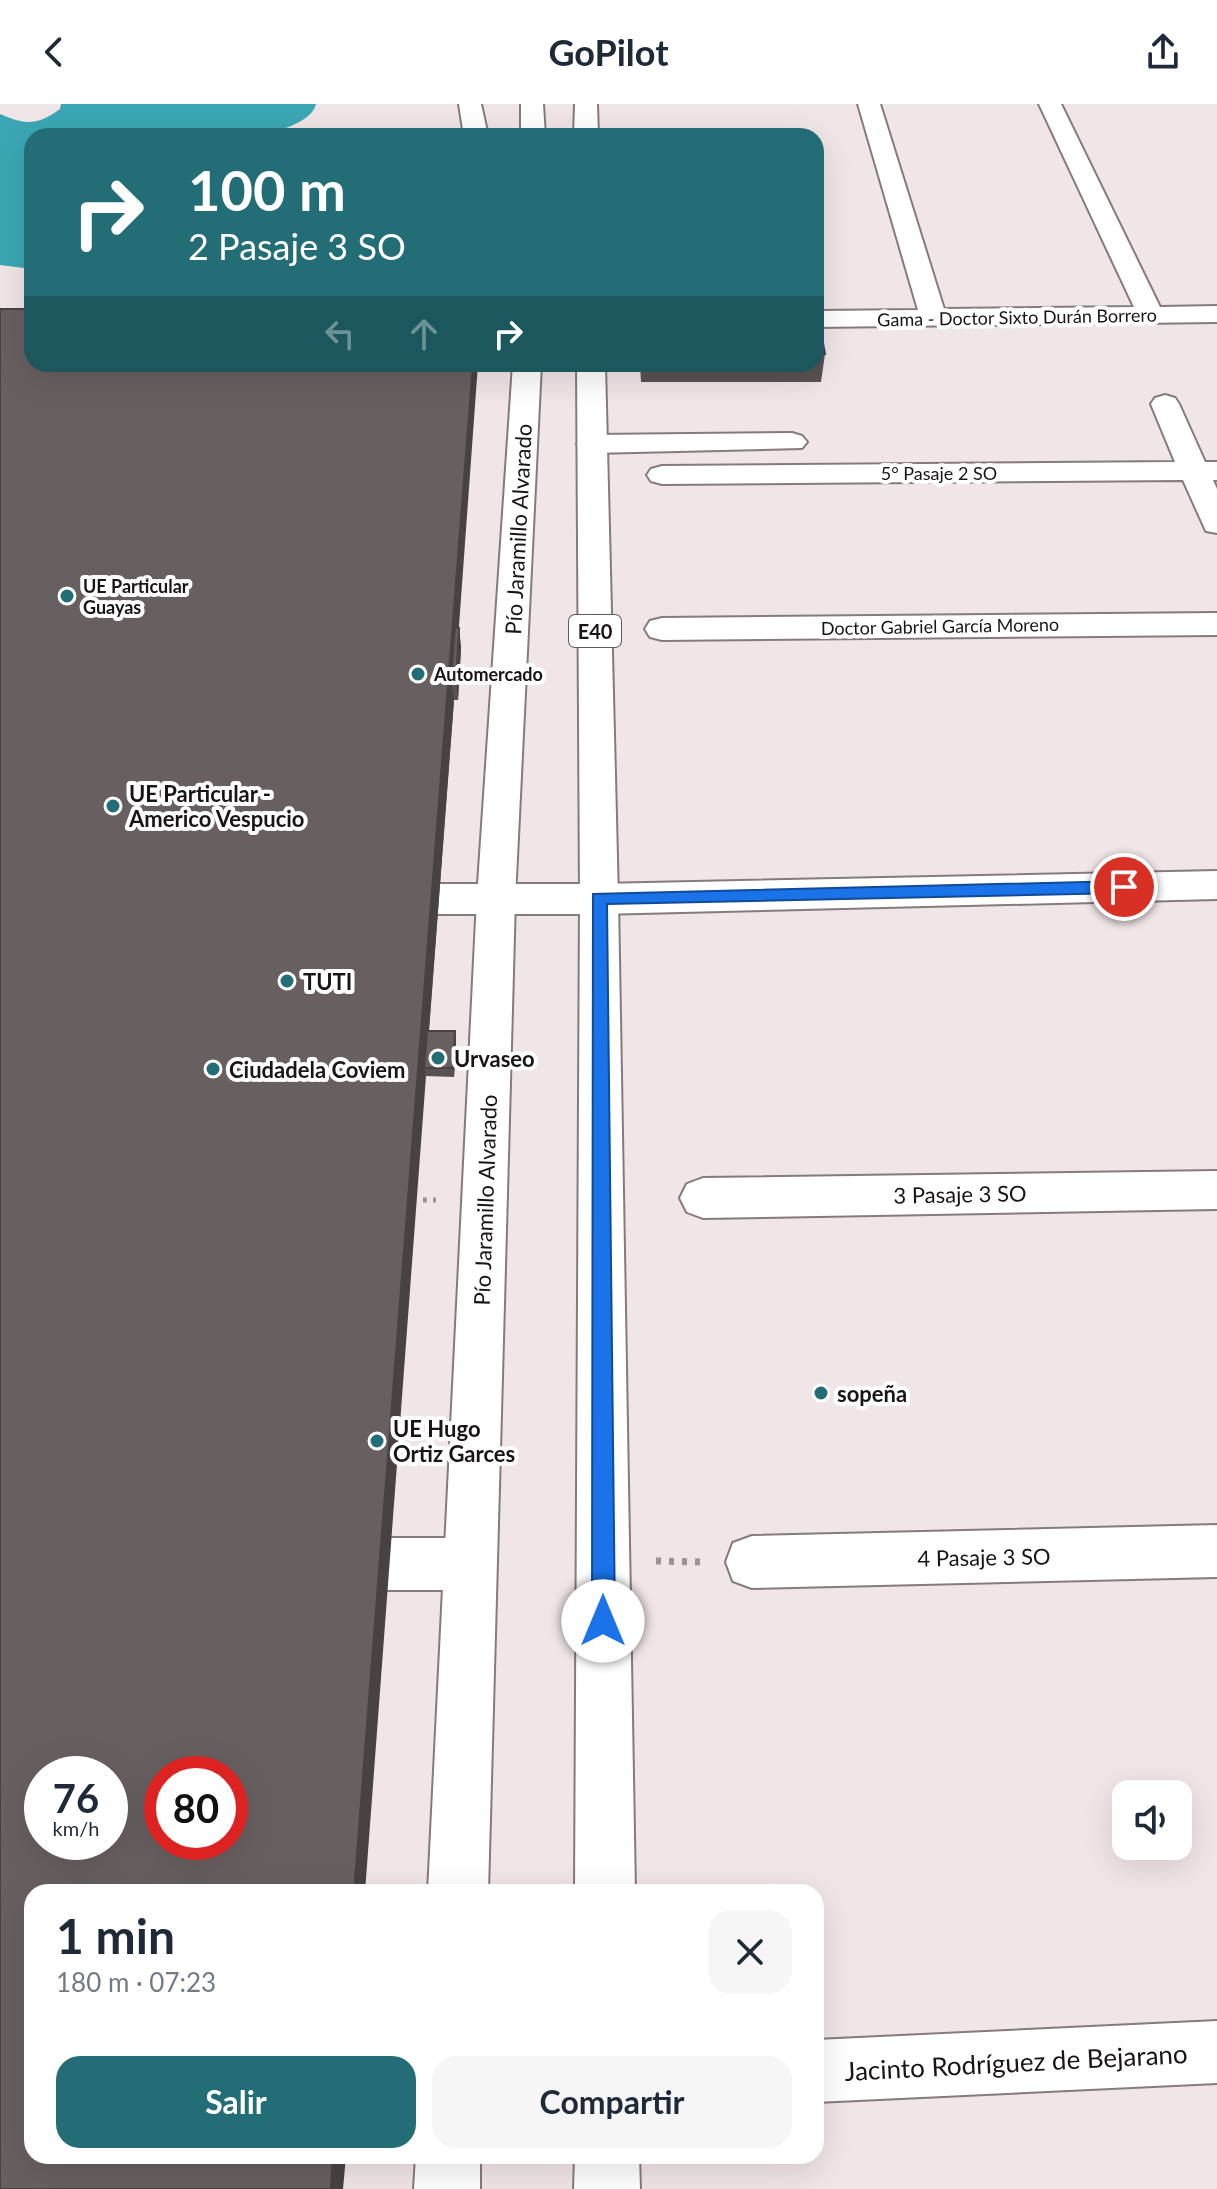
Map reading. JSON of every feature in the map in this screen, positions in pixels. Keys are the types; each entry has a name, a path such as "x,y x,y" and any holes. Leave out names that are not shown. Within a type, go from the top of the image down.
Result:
{"main road":[{"path":"470,104 474,128"},
{"path":"586,104 586,128"},
{"path":"869,104 934,319"},
{"path":"1050,104 1151,315"},
{"path":"532,107 533,128"},
{"name":"Gama - Doctor Sixto Durán Borrero","path":"824,319 1217,314"},
{"name":"Pío Jaramillo Alvarado","path":"458,1884 496,899 527,372"},
{"name":"E40","path":"591,372 599,899 605,1884"},
{"path":"1165,404 1206,471 1217,524"},
{"path":"592,444 792,442"},
{"name":"5° Pasaje 2 SO","path":"662,475 1206,471"},
{"name":"Doctor Gabriel García Moreno","path":"662,629 1217,624"},
{"path":"341,899 599,899 1217,885"},
{"name":"3 Pasaje 3 SO","path":"703,1198 1217,1190"},
{"name":"4 Pasaje 3 SO","path":"752,1562 1217,1551"},
{"path":"282,1564 470,1564"},
{"name":"Jacinto Rodríguez de Bejarano","path":"824,2071 1217,2052"},
{"path":"447,2189 448,2164"},
{"path":"607,2164 607,2189"}],"path":[{"path":"603,1561 752,1562"}],"water":[{"path":"61,104 316,104 303,120 286,128 24,128 24,268 0,265 0,114 31,122 60,109"}],"building":[{"name":"Ciudadela Coviem","path":"0,309 24,309 24,372 472,372 355,1884 24,1884 24,2164 333,2164 331,2189 0,2189"},
{"path":"455,628 459,628 456,681 451,681"},
{"name":"Urvaseo","path":"427,1031 455,1031 453,1068 424,1068"}],"place":[{"name":"UE Particular Guayas","path":"67,596"},
{"name":"Automercado","path":"418,674"},
{"name":"UE Particular - Americo Vespucio","path":"113,806"},
{"name":"TUTI","path":"287,981"},
{"name":"Urvaseo","path":"438,1058"},
{"name":"Ciudadela Coviem","path":"213,1069"},
{"name":"sopeña","path":"821,1393"},
{"name":"UE Hugo Ortiz Garces","path":"377,1441"}],"route":[{"path":"603,1621 599,899 1124,887"}]}
